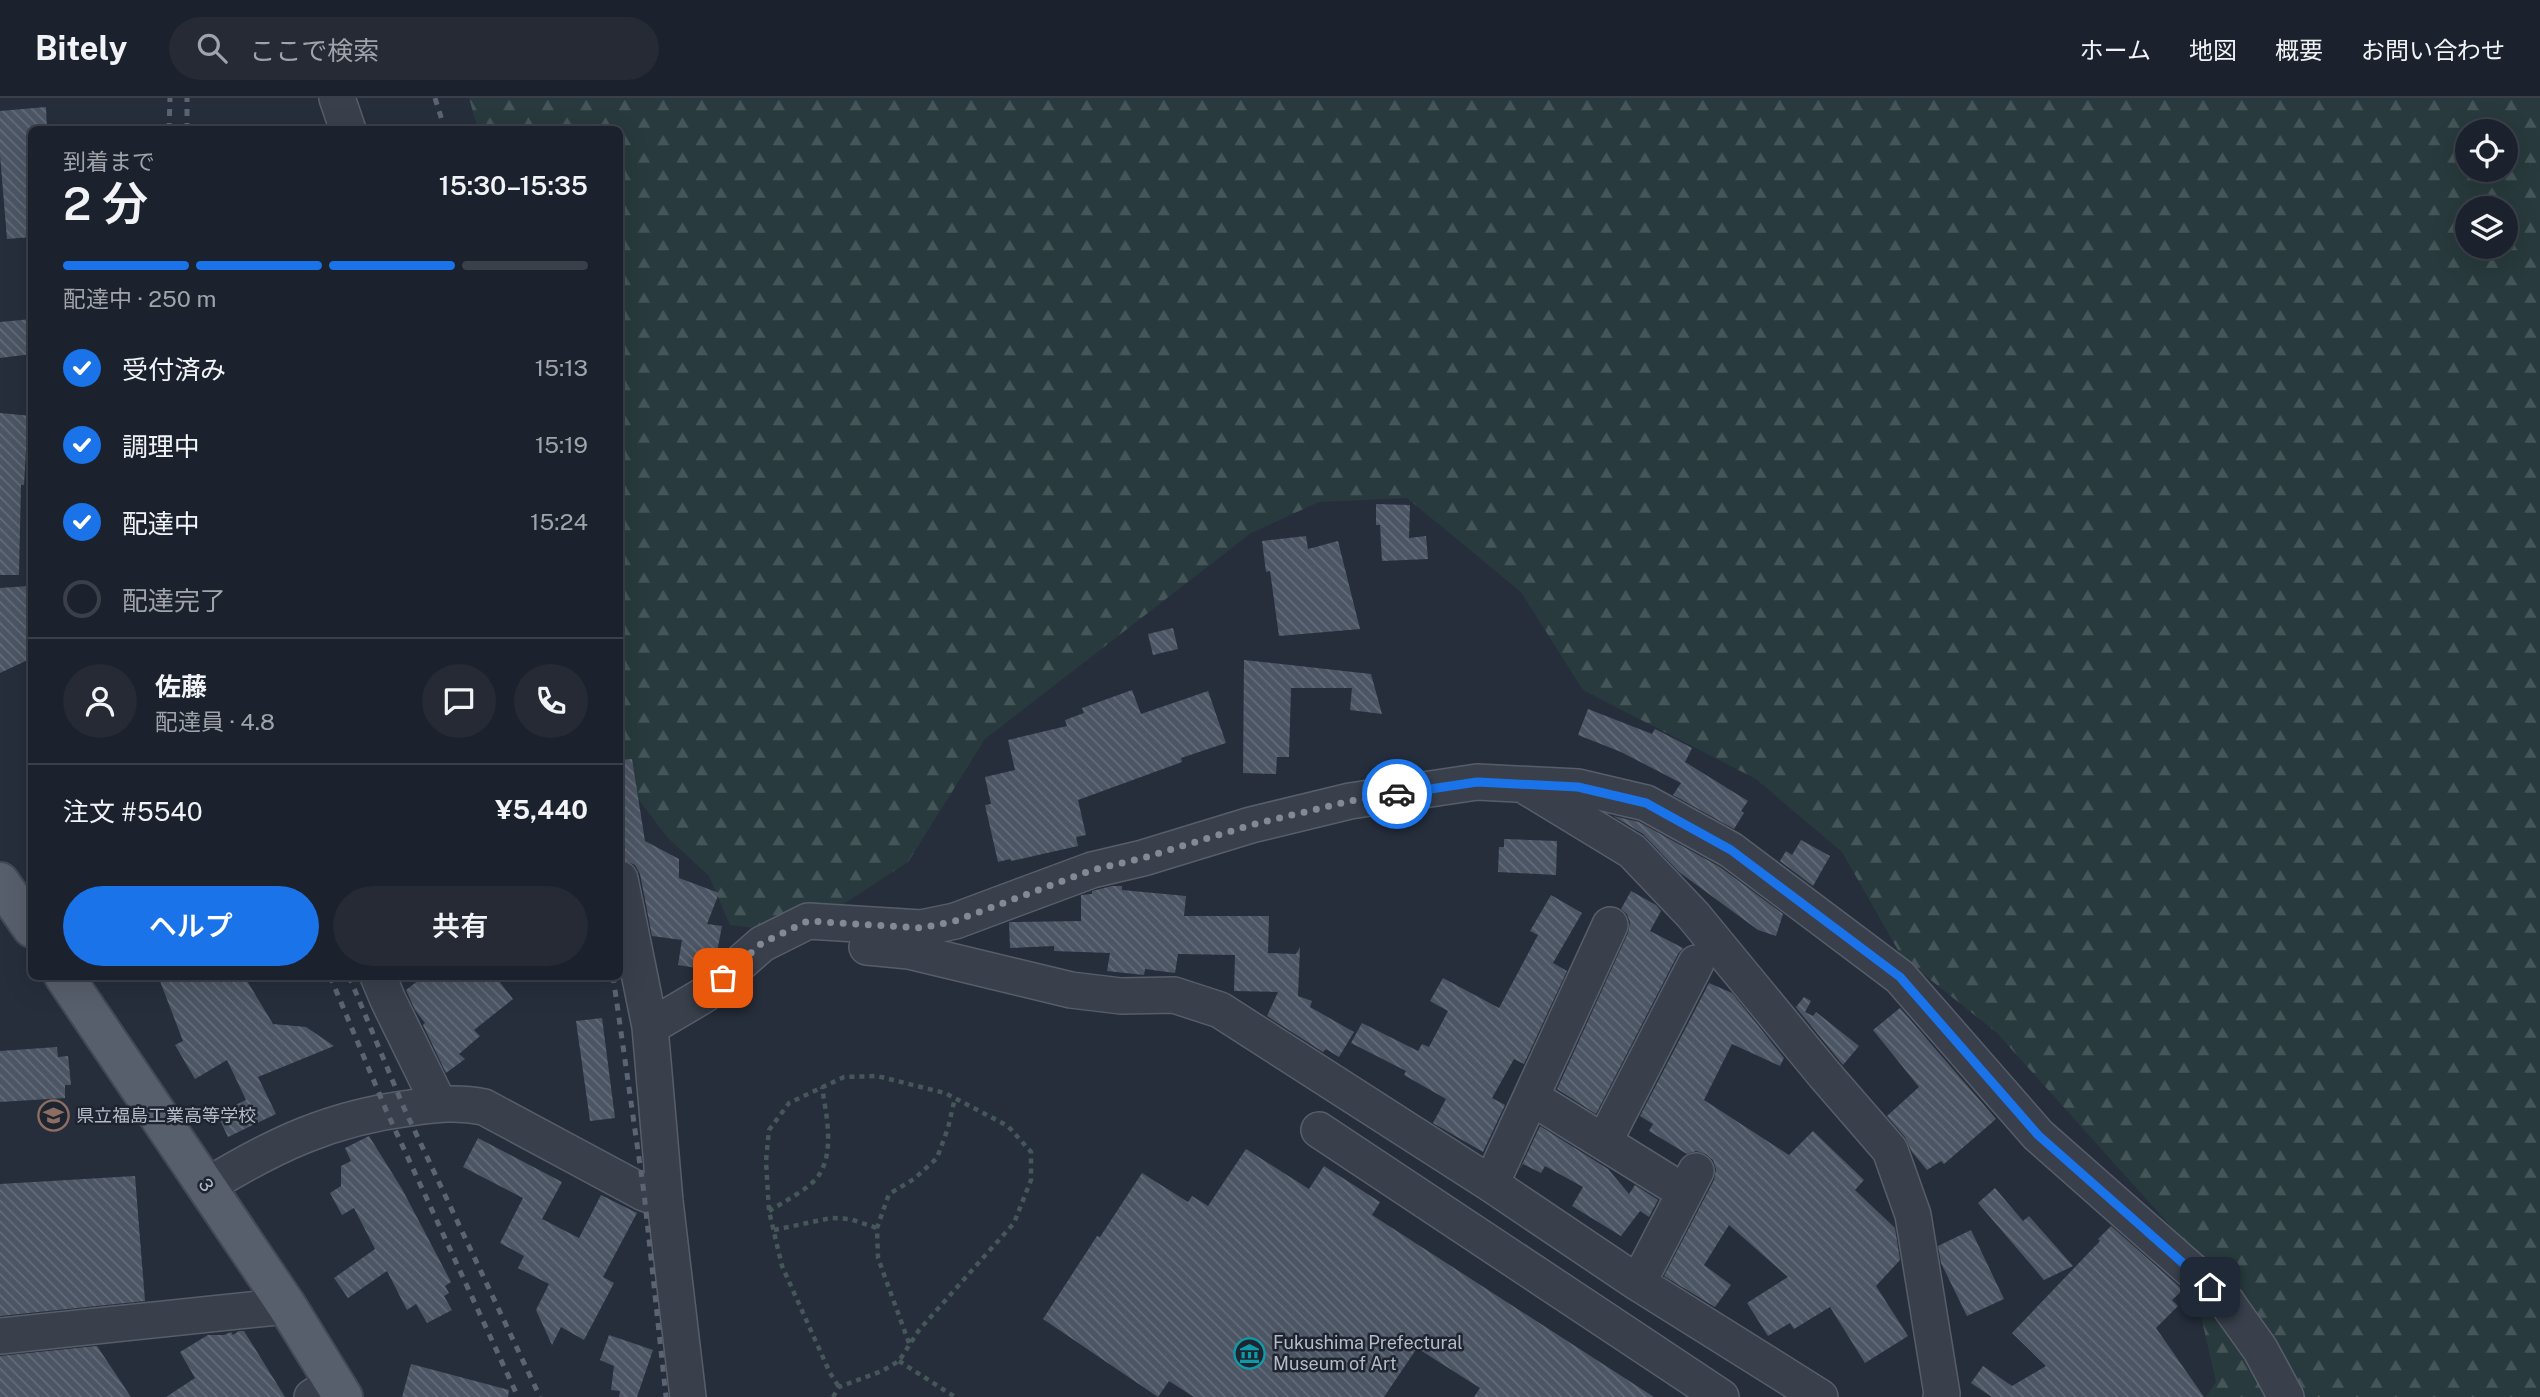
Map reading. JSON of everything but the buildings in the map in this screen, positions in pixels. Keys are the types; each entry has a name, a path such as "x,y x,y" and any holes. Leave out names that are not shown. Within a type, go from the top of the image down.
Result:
{"main road":[{"path":"0,882 28,922"},
{"name":"3","path":"67,980 287,1306 329,1392"}],"street":[{"path":"337,98 347,126"},
{"path":"650,1027 704,995 762,943 808,921 921,928 955,921 1092,870 1350,801 1477,782 1578,787 1646,803 1731,850 1900,977 2038,1135 2225,1300 2260,1349 2286,1397"},
{"path":"1523,785 1632,851 1693,915 1890,1150 1913,1215 1937,1354 1941,1397"},
{"path":"623,894 650,1027 664,1200 688,1397"},
{"path":"1491,1184 1610,925"},
{"path":"778,936 798,941 909,951 1071,990 1121,996 1174,995 1220,1010 1491,1184 1638,1283 1820,1397"},
{"path":"1604,1142 1696,963"},
{"path":"380,980 439,1104"},
{"path":"1531,1097 1604,1142 1690,1181 1638,1283"},
{"path":"207,1186 246,1162 313,1130 349,1118 386,1110 464,1103 484,1107 644,1193 664,1200"},
{"path":"1319,1130 1721,1397"},
{"path":"0,1336 287,1306"}],"path":[{"path":"832,1397 839,1387 882,1371 899,1361 919,1330 1014,1223 1031,1180 1031,1152 1008,1126 945,1093 877,1076 844,1077 789,1103 769,1130 766,1161 769,1211 782,1266 830,1373 839,1387"},
{"path":"769,1211 818,1177 827,1154 827,1118 822,1087"},
{"path":"909,1344 878,1258 877,1228 889,1194 914,1179 937,1158 955,1098"},
{"path":"774,1230 831,1218 850,1219 877,1228"},
{"path":"899,1361 954,1397"}],"green space":[{"path":"469,98 2540,98 2540,1397 2206,1397 2216,1382 2184,1241 1997,1033 1902,957 1842,852 1756,779 1583,690 1521,592 1407,498 1319,502 1251,533 985,739 908,862 839,907 755,928 730,925 709,876 667,837 623,779 623,126 477,126"}],"railway":[{"path":"169,126 170,98"},
{"path":"187,98 187,126"},
{"path":"435,98 444,126"},
{"path":"332,980 386,1110 518,1397"},
{"path":"351,980 404,1108 540,1397"},
{"path":"614,980 644,1193 666,1397"}],"way so far":[{"path":"723,978 762,943 808,921 921,928 955,921 1092,870 1143,858 1251,825 1350,801 1397,794"}],"place":[{"name":"県立福島工業高等学校","path":"53,1116"},
{"name":"Fukushima Prefectural Museum of Art","path":"1250,1353"}],"route":[{"path":"1397,794 1477,782 1578,787 1646,803 1731,850 1900,977 2038,1135 2210,1287"}]}
